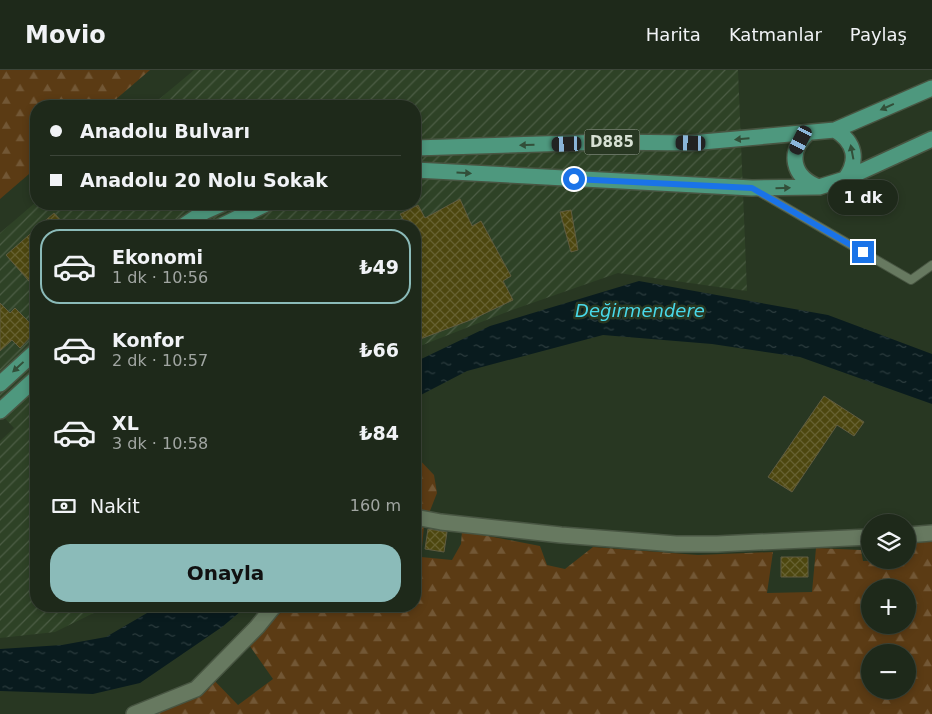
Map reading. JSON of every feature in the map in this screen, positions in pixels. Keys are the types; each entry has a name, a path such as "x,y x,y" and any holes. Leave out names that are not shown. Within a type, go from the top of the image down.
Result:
{"highway":[{"path":"819,187 806,180 796,169 794,159 796,149 808,133 835,130 932,88"},
{"path":"835,130 844,135 854,152 854,162 851,171 845,179"},
{"name":"D885","path":"421,148 606,142 691,143 808,133"},
{"path":"421,170 752,188 819,187 845,179 932,139"},
{"path":"192,220 208,210"},
{"path":"233,220 254,210"},
{"path":"0,384 30,356"},
{"path":"0,411 30,384"}],"street":[{"path":"421,518 561,535 676,544 861,537"},
{"path":"916,534 932,533"},
{"path":"134,714 196,689 257,627 269,612"}],"lane":[{"path":"752,188 911,280 932,265"}],"shaded area":[{"path":"194,70 738,70 747,291 618,273 512,310 421,346 421,220 30,220 30,612 96,612 55,632 0,638 0,441 14,428 0,413 0,233 30,207 30,210 421,210 421,100 158,100"}],"green space":[{"path":"0,70 150,70 115,100 30,100 30,173 0,199"},
{"path":"421,461 434,475 437,493 424,526 421,557"},
{"path":"462,531 540,546 547,565 565,569 593,547 698,555 773,552 767,593 812,592 816,548 861,550 861,569 916,569 916,541 932,539 932,714 143,714 206,672 238,705 273,679 242,635 282,612 421,612 421,557 452,560 461,544"}],"water":[{"name":"Değirmendere","path":"639,281 828,315 932,354 932,404 800,357 712,344 603,335 467,371 421,395 421,359 490,326"},
{"path":"149,612 240,612 222,627 140,683 93,694 0,691 0,649 62,645 106,637"}],"building":[{"path":"460,199 472,226 481,221 511,276 503,281 513,300 473,319 421,339 421,220 404,220 400,214 408,210 421,210 425,218"},
{"path":"571,210 578,250 571,252 560,212"},
{"path":"54,213 60,220 46,220"},
{"path":"30,234 30,282 6,255"},
{"path":"0,303 10,313 15,308 30,323 30,337 20,348 12,340 0,351"},
{"path":"824,396 864,422 854,436 837,425 792,492 768,477"},
{"path":"428,529 447,532 444,552 425,549"},
{"path":"781,557 808,557 808,577 781,577"}],"route":[{"path":"574,179 752,188 863,252"}]}
